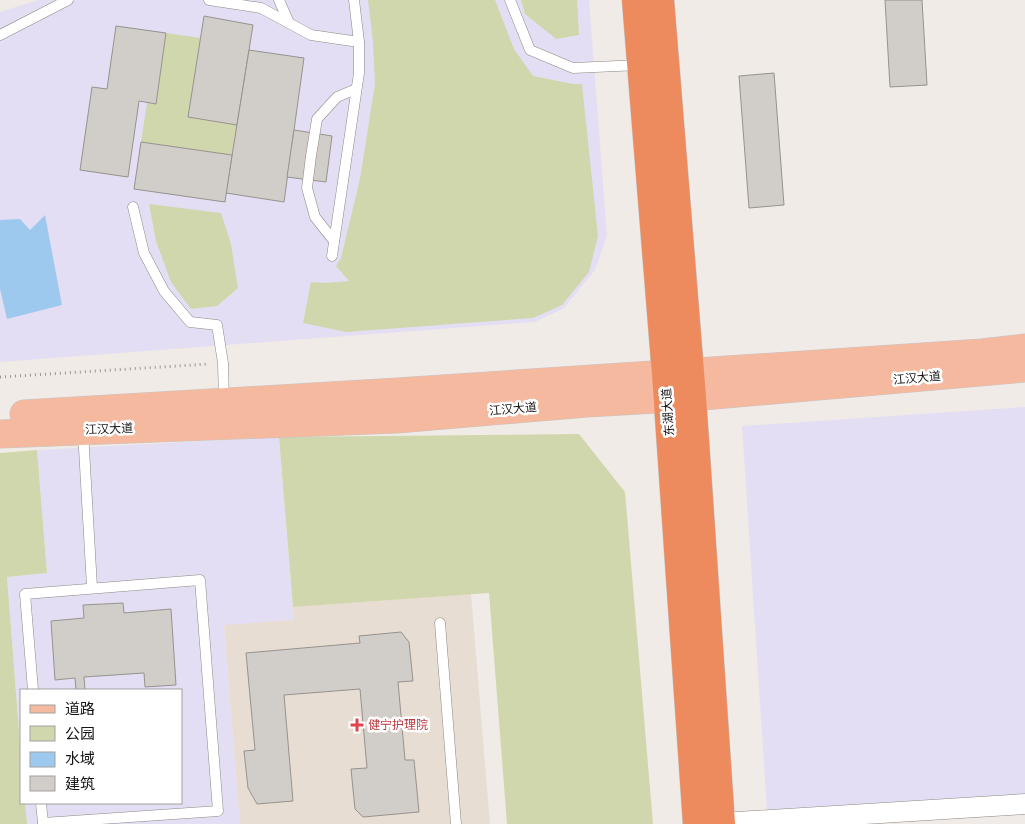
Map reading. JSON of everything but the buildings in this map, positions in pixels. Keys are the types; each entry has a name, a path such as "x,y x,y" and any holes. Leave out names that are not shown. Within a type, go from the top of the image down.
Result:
{"highway":[{"name":"东湖大道","path":"636,0 641,65 678,385"},
{"name":"东湖大道","path":"660,0 678,385 713,824"}],"main road":[{"name":"江汉大道","path":"0,434 397,419 587,403 678,385 1025,348"},
{"name":"江汉大道","path":"0,415 397,392 678,385 1025,368"}],"street":[{"path":"713,824 1025,804"}],"lane":[{"path":"0,36 68,0"},
{"path":"209,0 261,8 311,35 359,42"},
{"path":"279,0 289,23"},
{"path":"332,256 356,89 359,42 354,0"},
{"path":"510,0 530,50 573,68 641,65"},
{"path":"334,241 315,217 307,188 311,156 317,119 336,97 356,89"},
{"path":"133,207 144,253 164,291 190,322 217,325 223,363 224,401"},
{"path":"83,430 92,587"},
{"path":"33,689 25,594 92,587 200,580 218,810 43,823 41,804"},
{"path":"440,622 456,824"}],"path":[{"path":"0,377 223,363"}],"shaded area":[{"path":"38,0 589,0 607,236 595,270 564,308 535,322 0,362 0,12"},
{"path":"1025,407 1025,794 767,811 742,426"},
{"path":"279,437 294,620 224,626 240,824 27,824 25,804 182,804 182,689 20,689 20,744 7,577 47,573 37,450"},
{"name":"健宁护理院","path":"471,594 490,824 240,824 224,625 294,620 293,607"}],"green space":[{"path":"368,0 495,0 514,49 533,76 582,84 598,236 589,272 562,305 533,318 346,332 303,323 311,282 349,281 336,266 341,258 360,179 375,84"},
{"path":"521,0 577,0 579,35 556,39 525,14"},
{"path":"166,33 201,38 188,117 237,125 232,155 141,142 147,103 156,104"},
{"path":"149,204 221,213 231,244 238,288 217,306 191,309 171,282 156,241"},
{"path":"579,434 625,492 653,824 507,824 489,593 293,607 279,437"},
{"path":"37,450 47,573 7,577 20,744 20,804 25,804 27,824 0,824 0,453"}],"water":[{"path":"45,215 62,305 7,319 0,289 0,220 20,219 30,230"}],"place":[{"name":"健宁护理院","path":"357,725"}]}
